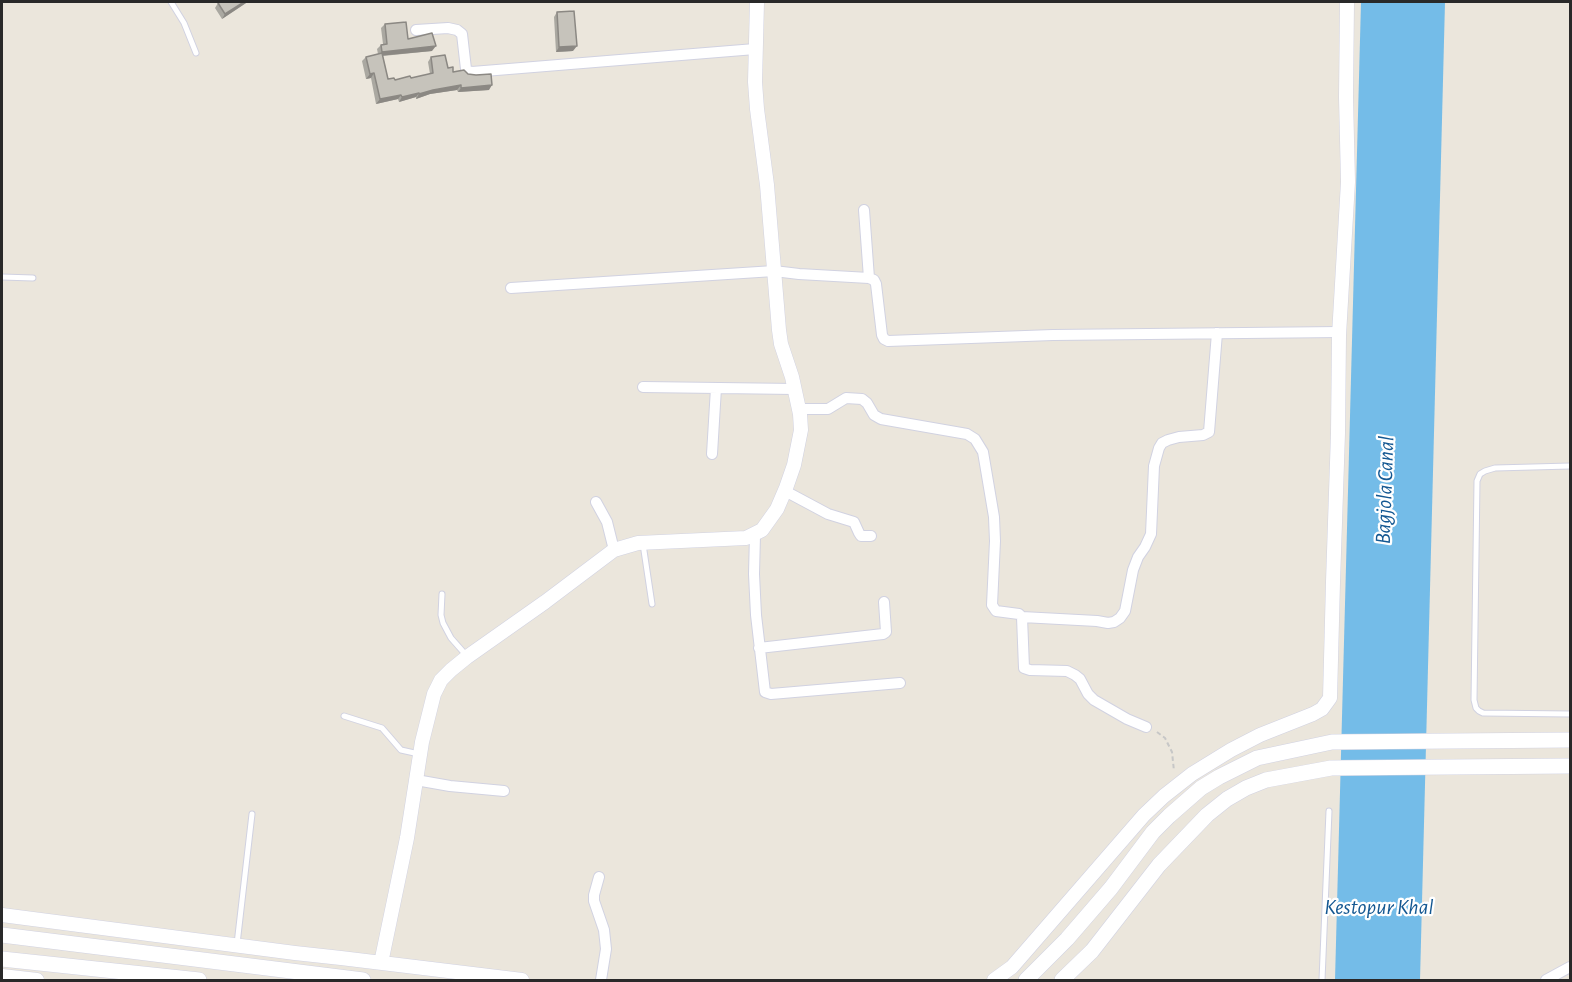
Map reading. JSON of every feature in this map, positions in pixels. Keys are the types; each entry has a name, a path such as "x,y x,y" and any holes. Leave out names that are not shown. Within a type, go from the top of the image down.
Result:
{"main road":[{"path":"1025,981 1067,939 1111,888 1153,832 1169,816 1201,788 1257,758 1332,742 1570,740"},
{"path":"1062,981 1092,951 1159,865 1208,815 1227,799 1246,788 1266,780 1331,768 1570,766"},
{"path":"2,935 363,981"},
{"path":"2,959 199,981"}],"street":[{"path":"381,963 407,838 420,754 434,694 441,680 467,657 614,550 643,542 746,538 755,535 762,530 777,509 785,491 794,465 801,430 800,409 781,344 767,186 757,109 755,49 757,2"},
{"path":"994,981 1012,967 1144,815 1180,784 1192,774 1240,745 1322,709 1330,698 1340,332 1348,182 1347,2"},
{"path":"416,30 448,28 457,30 462,34 466,69 472,72 755,49"},
{"path":"864,210 869,278"},
{"path":"511,288 774,271 869,278 876,284 882,335 888,341 1053,335 1340,332"},
{"path":"800,409 828,409 846,398 862,399 874,415 881,419 967,434 975,439 983,452 994,517 992,605 996,611 1019,614 1022,617 1114,622 1125,610 1133,570 1151,534 1154,466 1159,448 1168,440 1209,432 1217,333"},
{"path":"644,387 795,389"},
{"path":"712,454 716,388"},
{"path":"785,491 828,514 854,522 861,536 871,536"},
{"path":"596,502 607,522 614,550"},
{"path":"755,535 754,574 759,648 763,689 767,694 900,683"},
{"path":"759,648 883,634 886,632 884,602"},
{"path":"1022,617 1024,668 1067,671 1080,679 1094,700 1146,727"},
{"path":"416,780 504,791"},
{"path":"599,877 594,901 604,930 606,949 601,981"},
{"path":"2,915 522,981"},
{"path":"338,979 341,958"},
{"path":"1012,967 1025,981"},
{"path":"1546,981 1570,967"},
{"path":"2,976 37,981"}],"lane":[{"path":"171,2 184,23 196,53"},
{"path":"2,277 33,278"},
{"path":"1570,466 1494,468 1480,474 1477,481 1474,700 1476,708 1483,713 1570,714"},
{"path":"643,542 652,604"},
{"path":"442,594 443,623 451,638 467,657"},
{"path":"344,716 382,728 401,750 420,754"},
{"path":"1322,981 1329,812"},
{"path":"237,946 252,814"}],"path":[{"path":"1146,727 1165,738 1172,752 1174,772 1180,784"}],"water":[{"name":"Kestopur Khal","path":"1361,2 1445,2 1420,980 1335,980"}],"building":[{"path":"244,2 225,14 218,3"},
{"path":"574,11 577,46 559,47 557,12"},
{"path":"406,22 408,39 432,33 436,46 382,52 381,45 387,44 385,24"},
{"path":"382,53 388,79 394,78 395,80 410,76 411,78 433,73 431,57 445,55 448,68 453,67 453,72 464,70 468,74 491,74 492,85 461,88 461,85 380,99 374,73 370,74 366,57"}],"water label":[{"name":"Bagjola Canal","path":"1385,490"}]}
